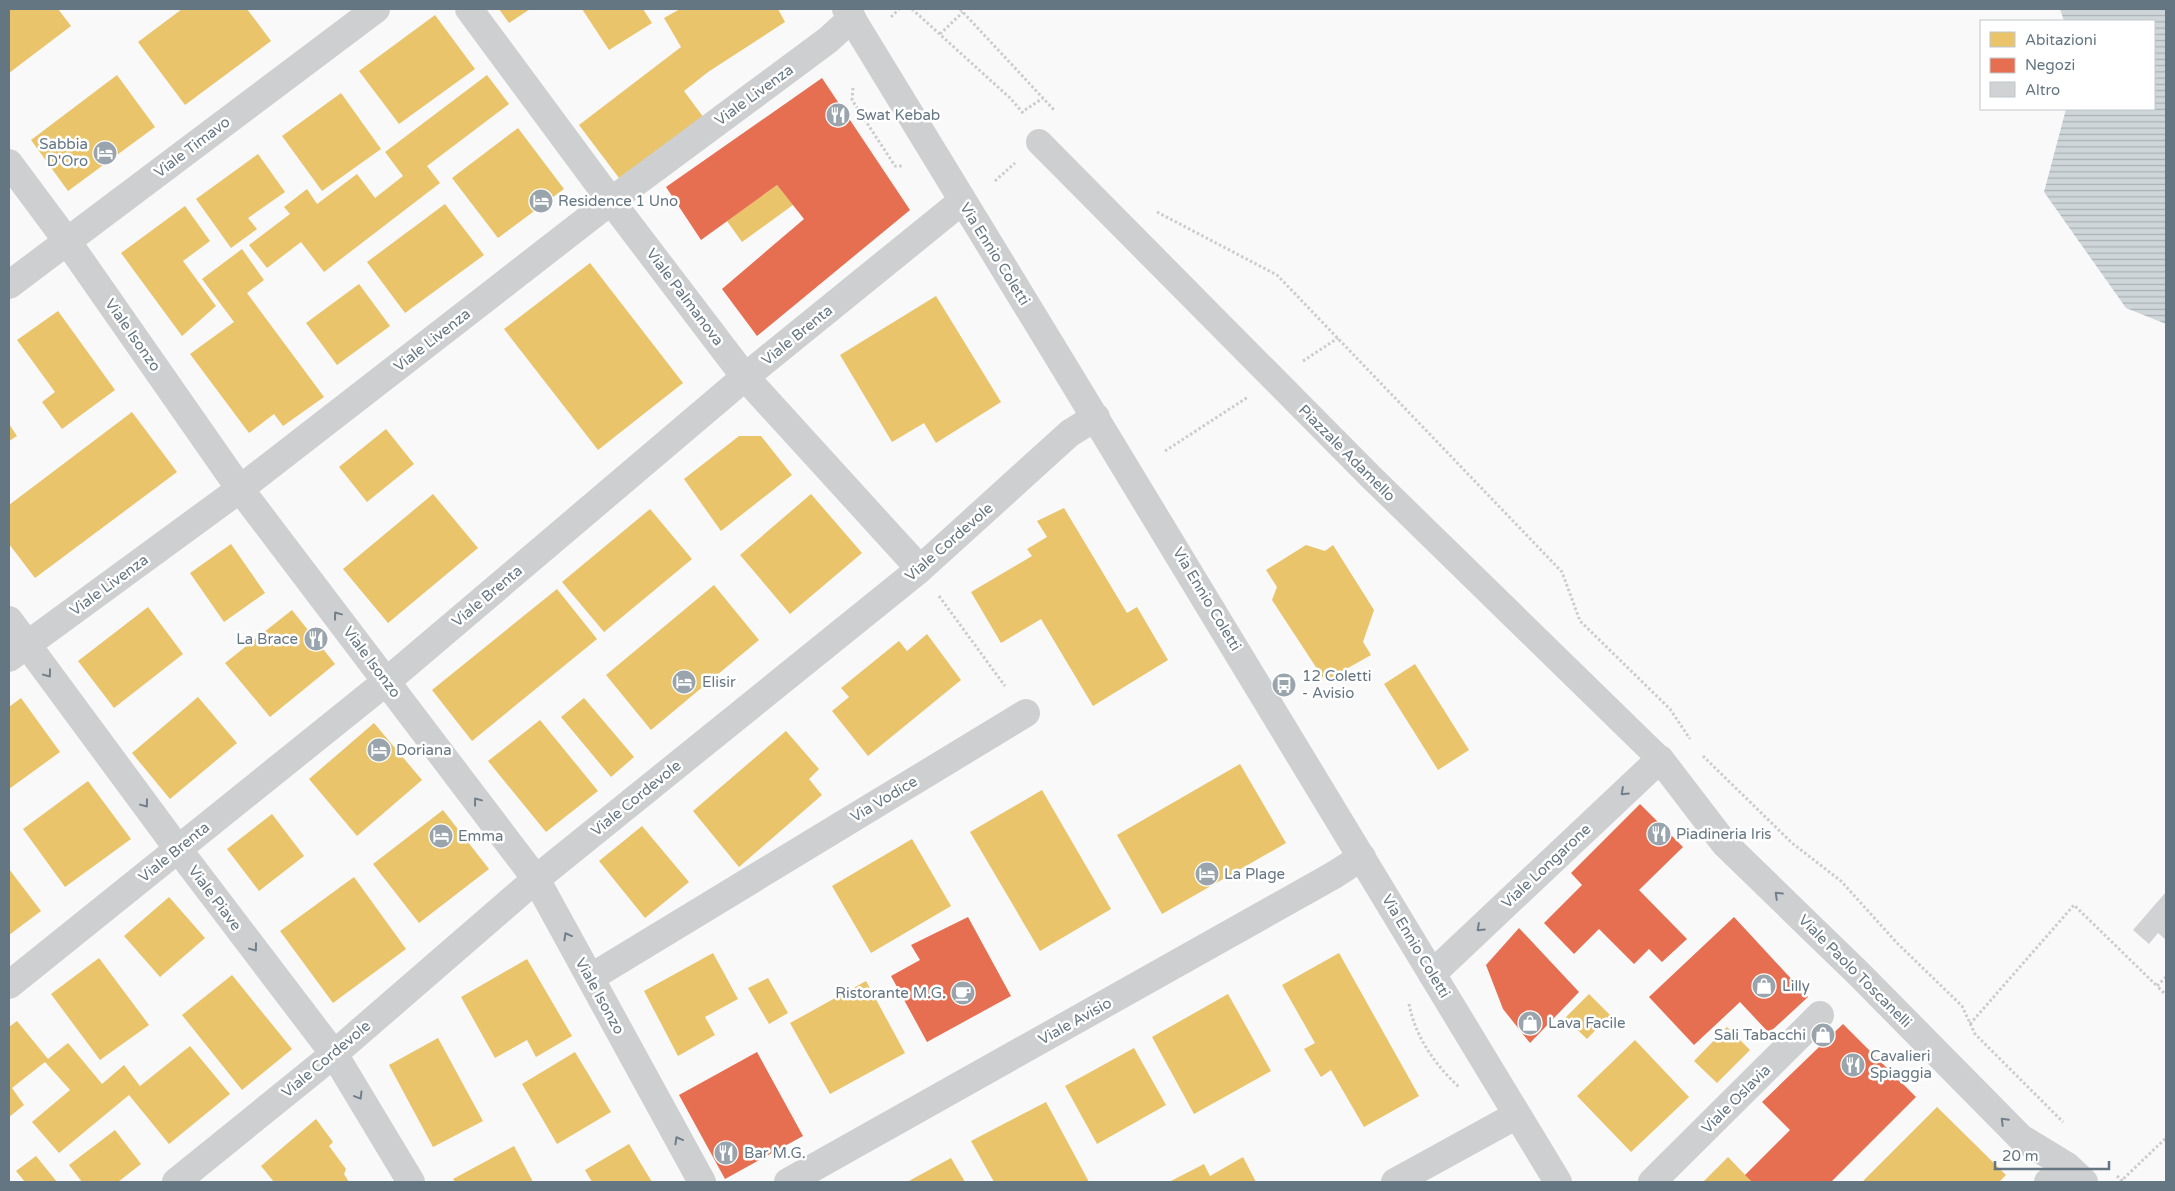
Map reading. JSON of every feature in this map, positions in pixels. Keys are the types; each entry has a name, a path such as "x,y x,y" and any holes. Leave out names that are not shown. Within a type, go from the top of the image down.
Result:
{"street":[{"name":"Viale Timavo","path":"9,285 376,9"},
{"name":"Viale Palmanova","path":"470,9 611,201 746,377 920,569"},
{"name":"Viale Livenza","path":"18,651 240,489 611,201 828,40 849,14"},
{"name":"Via Ennio Coletti","path":"849,14 1096,417 1558,1182"},
{"name":"Piazzale Adamello","path":"1039,142 1372,478 1660,759"},
{"name":"Viale Isonzo","path":"9,163 67,241 240,489 387,680 536,879 702,1182"},
{"name":"Viale Brenta","path":"9,985 387,680 746,377 962,201"},
{"name":"Viale Cordevole","path":"176,1182 334,1054 536,879 920,569 1070,433 1096,417"},
{"name":"Viale Piave","path":"9,620 18,651 178,849 334,1054 411,1182"},
{"name":"Via Vodice","path":"590,978 1026,713"},
{"name":"Viale Longarone","path":"1432,974 1660,759"},
{"name":"Viale Paolo Toscanelli","path":"1660,759 1725,844 1859,974 2021,1138 2066,1177"},
{"name":"Viale Avisio","path":"788,1182 1334,876 1362,857"},
{"name":"Viale Oslavia","path":"1652,1182 1820,1015"},
{"path":"1395,1182 1517,1115"}],"path":[{"path":"912,9 1010,98 1022,112 1039,142"},
{"path":"940,34 962,10 1059,116"},
{"path":"853,85 852,100 895,166 910,165"},
{"path":"1022,112 1043,98"},
{"path":"1154,210 1277,275 1562,572 1580,621 1670,709 1692,742"},
{"path":"920,569 1026,713"},
{"path":"1698,751 1792,843 1841,881 1897,943 1962,1006 1975,1034 2066,1125"},
{"path":"1970,1024 2074,905 2166,995"},
{"path":"2157,986 2166,977"},
{"path":"1408,999 1412,1022 1441,1070 1461,1089"},
{"path":"2115,1174 2122,1182 2166,1138"}],"shaded area":[{"path":"2060,9 2166,9 2166,324 2126,308 2044,192 2066,110 2155,110 2155,20 2064,20"}],"building: Abitazioni":[{"path":"9,9 58,9 71,26 9,73"},
{"path":"182,9 247,9 271,41 185,105 138,42"},
{"path":"499,9 530,9 509,23"},
{"path":"582,9 643,9 652,23 609,50"},
{"path":"680,9 778,9 785,22 708,72 684,91 704,118 619,178 579,125 681,47 664,18"},
{"path":"435,15 475,69 399,124 359,71"},
{"path":"117,75 155,127 68,191 31,140"},
{"path":"487,75 509,104 427,166 440,183 324,272 301,242 267,268 249,245 290,214 284,207 307,189 317,204 357,174 375,198 403,176 385,152"},
{"path":"341,93 381,149 322,191 282,136"},
{"path":"518,128 564,189 498,238 452,178"},
{"path":"258,154 285,192 248,218 257,229 231,248 196,199"},
{"path":"777,185 793,205 742,242 727,221"},
{"path":"445,204 484,255 405,313 367,262"},
{"path":"185,206 210,241 183,261 216,306 182,336 121,253"},
{"path":"242,249 264,280 247,293 324,397 283,426 274,414 249,433 190,354 234,322 202,279"},
{"path":"590,263 683,383 598,450 504,329"},
{"path":"359,284 390,326 337,365 306,323"},
{"path":"936,296 1001,402 936,443 924,423 892,442 840,355"},
{"path":"58,311 115,390 62,429 42,402 55,392 17,340"},
{"path":"132,412 177,472 35,578 9,544 9,505"},
{"path":"9,424 17,436 9,441"},
{"path":"386,429 414,464 367,502 339,467"},
{"path":"739,436 761,436 792,475 721,531 684,479"},
{"path":"433,494 478,548 388,623 343,569"},
{"path":"811,494 862,553 790,614 740,555"},
{"path":"1064,508 1127,613 1137,607 1168,660 1093,706 1041,619 1001,643 971,592 1032,556 1027,549 1047,537 1037,521"},
{"path":"650,509 692,559 604,632 562,582"},
{"path":"231,544 265,593 224,622 190,573"},
{"path":"1306,545 1325,551 1333,545 1374,610 1363,642 1371,655 1325,681 1272,600 1277,587 1266,570"},
{"path":"714,585 759,640 651,730 606,675"},
{"path":"557,589 597,639 472,741 432,690"},
{"path":"148,607 183,654 114,708 78,661"},
{"path":"292,610 335,664 270,717 225,663"},
{"path":"927,634 961,680 868,756 832,711 849,697 841,688 899,641 907,651"},
{"path":"1415,664 1469,750 1438,770 1384,684"},
{"path":"198,697 237,743 170,799 132,753"},
{"path":"21,698 60,752 9,789 9,707"},
{"path":"584,698 634,757 611,777 561,717"},
{"path":"540,720 598,791 546,832 488,761"},
{"path":"374,723 422,780 357,836 309,779"},
{"path":"786,731 819,769 809,779 822,795 739,867 693,811"},
{"path":"1240,764 1286,843 1162,914 1117,835"},
{"path":"88,781 131,839 65,887 23,829"},
{"path":"1042,790 1111,909 1040,951 970,832"},
{"path":"443,810 489,869 419,923 373,864"},
{"path":"272,814 304,856 259,891 227,849"},
{"path":"642,826 689,882 645,918 599,861"},
{"path":"912,839 951,906 871,953 832,886"},
{"path":"9,869 41,911 9,935"},
{"path":"354,877 406,949 333,1003 280,931"},
{"path":"169,897 205,938 160,977 124,936"},
{"path":"713,953 738,999 705,1017 715,1035 678,1056 644,991"},
{"path":"1339,953 1419,1096 1364,1127 1331,1070 1321,1077 1304,1049 1315,1043 1282,985"},
{"path":"99,958 149,1025 100,1060 51,994"},
{"path":"527,959 572,1036 536,1057 527,1040 495,1058 461,997"},
{"path":"232,975 292,1049 242,1090 182,1015"},
{"path":"768,978 788,1013 769,1024 748,988"},
{"path":"866,981 905,1053 830,1094 790,1023"},
{"path":"1228,994 1271,1071 1194,1114 1152,1037"},
{"path":"1589,994 1610,1015 1587,1039 1565,1018"},
{"path":"17,1021 48,1059 68,1043 102,1084 124,1065 140,1086 190,1046 230,1094 169,1144 129,1095 59,1153 32,1122 70,1090 45,1062 12,1088 24,1105 9,1117 9,1027"},
{"path":"1727,1027 1750,1050 1717,1083 1694,1061"},
{"path":"438,1038 483,1121 433,1147 389,1065"},
{"path":"1635,1040 1689,1097 1631,1152 1577,1096"},
{"path":"1134,1048 1166,1105 1097,1144 1065,1086"},
{"path":"575,1052 611,1112 557,1144 522,1084"},
{"path":"1046,1102 1089,1182 994,1182 971,1141"},
{"path":"1937,1107 2006,1175 1999,1182 1862,1182"},
{"path":"316,1119 333,1142 329,1146 346,1169 344,1174 349,1182 274,1182 261,1166"},
{"path":"115,1130 141,1164 118,1182 82,1182 69,1165"},
{"path":"629,1144 652,1182 592,1182 585,1170"},
{"path":"514,1146 533,1182 455,1182 453,1179"},
{"path":"36,1156 57,1182 25,1182 16,1171"},
{"path":"1243,1157 1256,1182 1169,1182 1204,1164 1210,1176"},
{"path":"1728,1157 1752,1182 1703,1182"},
{"path":"951,1158 965,1182 907,1182"}],"building: Negozi":[{"path":"822,78 910,210 757,336 722,289 804,219 777,185 701,240 666,187"},
{"path":"1640,804 1683,847 1639,890 1687,939 1662,962 1649,949 1634,964 1599,929 1574,954 1544,923 1582,885 1571,873"},
{"path":"968,917 1011,996 927,1042 891,976 920,960 911,945"},
{"path":"1734,917 1808,997 1769,1033 1740,1002 1694,1045 1649,997"},
{"path":"1519,928 1579,992 1530,1043 1503,1009 1486,965"},
{"path":"1843,1024 1916,1097 1831,1182 1752,1182 1745,1175 1790,1130 1762,1102"},
{"path":"757,1052 803,1136 725,1179 679,1095"}],"building: Altro":[{"path":"2166,892 2166,940 2158,933 2149,944 2133,930"}],"place":[{"name":"Swat Kebab","path":"838,115"},
{"name":"Sabbia D'Oro","path":"105,153"},
{"name":"Residence 1 Uno","path":"541,201"},
{"name":"La Brace","path":"316,639"},
{"name":"Elisir","path":"684,682"},
{"name":"12 Coletti - Avisio","path":"1284,685"},
{"name":"Doriana","path":"379,750"},
{"name":"Piadineria Iris","path":"1659,834"},
{"name":"Emma","path":"441,836"},
{"name":"La Plage","path":"1207,874"},
{"name":"Lilly","path":"1764,986"},
{"name":"Ristorante M.G.","path":"963,993"},
{"name":"Lava Facile","path":"1530,1023"},
{"name":"Sali Tabacchi","path":"1823,1035"},
{"name":"Cavalieri Spiaggia","path":"1853,1065"},
{"name":"Bar M.G.","path":"726,1153"}]}
